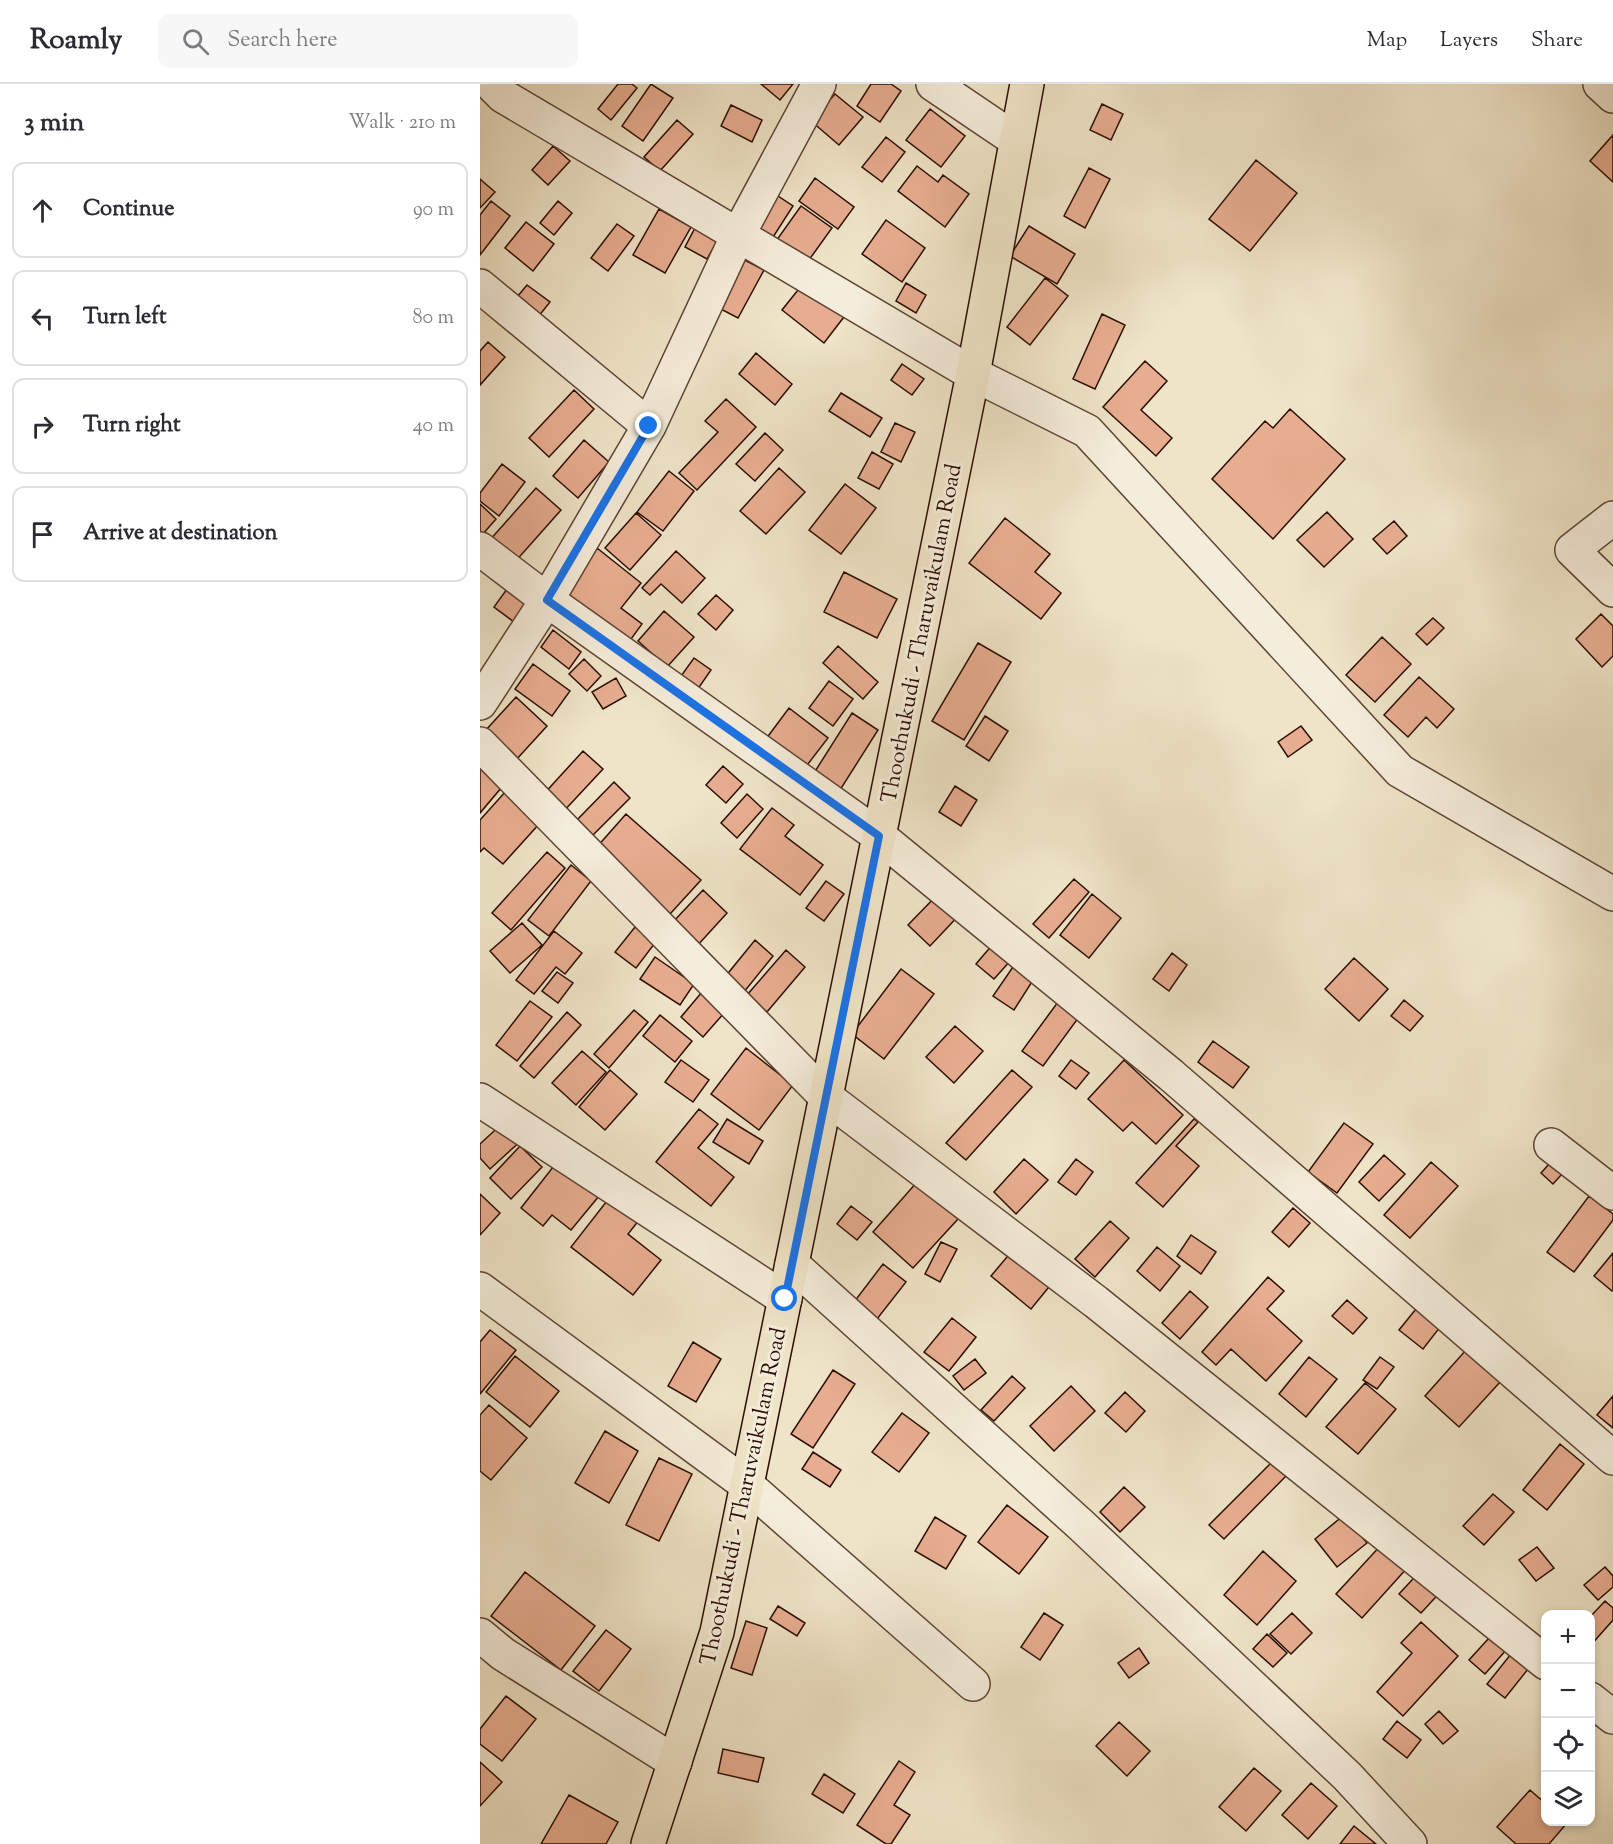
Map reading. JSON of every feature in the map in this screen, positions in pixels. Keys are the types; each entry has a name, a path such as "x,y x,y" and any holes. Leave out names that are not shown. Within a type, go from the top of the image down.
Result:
{"main road":[{"name":"Thoothukudi - Tharuvaikulam Road","path":"653,1842 675,1762 717,1632 973,374 1027,84"}],"street":[{"path":"491,84 503,96 973,374 1087,431 1400,771 1613,894"},
{"path":"480,702 547,600 649,426 738,235 819,84"},
{"path":"933,84 1016,140"},
{"path":"1600,84 1613,96"},
{"path":"480,286 649,426"},
{"path":"1613,518 1572,550 1613,590"},
{"path":"480,549 547,600 879,836 1171,1075 1613,1458"},
{"path":"480,744 826,1097 1096,1302 1541,1660"},
{"path":"480,1100 785,1299"},
{"path":"1551,1144 1613,1193"},
{"path":"792,1264 1089,1533 1347,1776 1410,1844"},
{"path":"480,1289 747,1485 973,1684"},
{"path":"480,1635 503,1654 675,1762"},
{"path":"1595,1703 1613,1717"}],"building":[{"path":"618,84 632,84 637,88 611,120 598,109"},
{"path":"651,84 673,98 643,141 622,126"},
{"path":"761,84 793,84 780,100"},
{"path":"871,84 891,84 901,91 880,122 857,106"},
{"path":"835,94 863,117 839,145 811,121"},
{"path":"1102,104 1123,114 1111,140 1090,130"},
{"path":"731,105 762,120 752,142 721,126"},
{"path":"930,109 965,136 941,167 906,140"},
{"path":"677,120 693,134 660,171 644,157"},
{"path":"1613,135 1613,182 1590,161"},
{"path":"886,137 905,152 882,182 862,167"},
{"path":"553,146 570,161 548,185 532,170"},
{"path":"1256,160 1297,193 1250,251 1209,219"},
{"path":"917,166 938,182 943,175 969,194 945,227 898,191"},
{"path":"1089,168 1110,179 1085,228 1064,216"},
{"path":"815,178 854,207 838,229 799,201"},
{"path":"480,179 495,192 480,208"},
{"path":"772,192 793,206 768,245 748,232"},
{"path":"491,201 510,216 480,255 480,215"},
{"path":"558,201 572,213 554,235 540,223"},
{"path":"801,206 832,228 801,271 771,248"},
{"path":"659,209 691,227 665,273 633,255"},
{"path":"886,220 925,248 902,282 862,254"},
{"path":"526,222 554,244 533,271 505,248"},
{"path":"617,224 634,236 608,271 591,258"},
{"path":"696,226 719,238 707,259 685,247"},
{"path":"1029,226 1075,254 1057,284 1010,256"},
{"path":"739,257 764,270 738,318 713,305"},
{"path":"1045,278 1068,296 1030,345 1007,327"},
{"path":"806,280 847,313 824,343 782,310"},
{"path":"906,283 926,295 916,313 896,301"},
{"path":"527,285 550,302 531,326 508,308"},
{"path":"1102,314 1125,325 1095,389 1073,379"},
{"path":"488,342 505,357 480,385 480,351"},
{"path":"756,353 792,384 775,405 739,374"},
{"path":"1145,361 1167,381 1141,410 1172,438 1156,456 1103,407"},
{"path":"902,364 924,379 912,395 891,380"},
{"path":"574,390 594,409 549,457 529,438"},
{"path":"841,393 882,418 870,437 829,411"},
{"path":"726,399 756,427 697,490 679,473 718,432 705,421"},
{"path":"1290,409 1345,459 1273,539 1212,479 1265,421 1273,428"},
{"path":"895,423 915,432 901,462 881,452"},
{"path":"765,433 783,450 755,481 736,464"},
{"path":"584,440 609,462 578,498 553,476"},
{"path":"872,452 893,464 879,489 858,478"},
{"path":"502,464 525,482 499,516 480,501 480,493"},
{"path":"779,468 805,492 766,534 740,511"},
{"path":"669,471 694,491 663,531 637,512"},
{"path":"845,484 876,508 841,554 809,530"},
{"path":"536,488 561,510 514,563 489,541"},
{"path":"480,504 496,519 482,535 480,534"},
{"path":"1327,512 1353,539 1324,567 1297,540"},
{"path":"636,513 661,535 630,570 605,548"},
{"path":"1005,518 1050,554 1035,572 1061,593 1041,619 969,563"},
{"path":"1394,521 1407,536 1387,554 1373,539"},
{"path":"597,548 641,583 621,608 642,624 626,646 560,595"},
{"path":"676,551 705,578 682,603 661,584 650,595 642,588"},
{"path":"844,572 897,599 877,638 824,612"},
{"path":"507,589 535,611 522,628 494,607"},
{"path":"716,595 733,610 716,630 698,614"},
{"path":"664,611 694,637 667,667 638,641"},
{"path":"1601,614 1613,626 1613,656 1602,667 1576,639"},
{"path":"1433,618 1444,628 1427,645 1416,634"},
{"path":"553,630 581,652 569,669 541,647"},
{"path":"1382,637 1411,664 1375,702 1346,675"},
{"path":"978,643 1011,662 964,740 932,721"},
{"path":"838,646 878,682 863,699 823,663"},
{"path":"694,658 711,670 693,696 676,683"},
{"path":"584,659 601,676 587,691 569,674"},
{"path":"533,664 570,691 552,716 515,689"},
{"path":"1419,677 1454,709 1437,728 1426,717 1408,737 1384,715"},
{"path":"616,678 626,696 603,709 592,692"},
{"path":"829,681 853,699 833,726 809,708"},
{"path":"516,697 547,726 516,760 485,731"},
{"path":"789,708 828,738 801,773 763,743"},
{"path":"852,713 878,730 840,790 814,773"},
{"path":"985,716 1008,731 989,761 966,746"},
{"path":"1301,726 1312,740 1288,757 1278,742"},
{"path":"583,751 603,769 562,813 542,796"},
{"path":"480,758 507,781 480,813"},
{"path":"723,766 743,784 726,803 706,785"},
{"path":"614,782 630,798 591,837 575,822"},
{"path":"955,786 977,800 961,826 939,812"},
{"path":"506,791 540,823 503,864 484,848 480,852 480,820"},
{"path":"747,794 763,809 737,838 721,823"},
{"path":"772,808 794,825 785,836 823,865 800,895 740,849"},
{"path":"626,814 701,880 670,914 596,848"},
{"path":"547,852 565,868 511,930 492,913"},
{"path":"571,865 591,881 549,936 528,920"},
{"path":"1074,879 1089,892 1049,938 1033,924"},
{"path":"826,881 844,894 824,921 806,908"},
{"path":"703,890 727,913 697,946 673,922"},
{"path":"940,892 962,912 930,946 908,925"},
{"path":"1092,894 1121,918 1089,958 1060,935"},
{"path":"522,923 542,945 510,973 490,951"},
{"path":"635,927 655,943 636,968 615,952"},
{"path":"554,931 582,953 565,974 556,967 534,994 516,980"},
{"path":"755,940 773,956 744,992 725,977"},
{"path":"993,944 1011,960 994,979 976,964"},
{"path":"786,950 805,967 767,1012 747,995"},
{"path":"1172,953 1187,965 1169,991 1153,979"},
{"path":"655,957 694,984 680,1005 640,979"},
{"path":"1354,958 1388,989 1359,1021 1325,989"},
{"path":"1015,964 1035,977 1014,1010 993,996"},
{"path":"901,969 934,994 884,1059 852,1034"},
{"path":"557,972 573,983 558,1003 542,991"},
{"path":"702,992 725,1012 703,1037 681,1017"},
{"path":"1404,1000 1423,1016 1410,1031 1391,1016"},
{"path":"530,1001 552,1017 517,1061 496,1045"},
{"path":"1058,1002 1079,1017 1043,1066 1022,1051"},
{"path":"634,1010 648,1022 609,1068 594,1054"},
{"path":"567,1012 581,1025 534,1078 520,1066"},
{"path":"660,1015 692,1041 675,1062 643,1036"},
{"path":"955,1026 983,1051 954,1083 926,1057"},
{"path":"1213,1041 1249,1067 1233,1088 1198,1062"},
{"path":"746,1048 793,1085 759,1130 711,1094"},
{"path":"582,1051 606,1072 576,1105 552,1083"},
{"path":"681,1060 709,1080 693,1102 665,1082"},
{"path":"1071,1060 1089,1073 1076,1089 1059,1076"},
{"path":"1124,1060 1183,1115 1156,1144 1132,1122 1123,1131 1088,1099"},
{"path":"610,1070 637,1094 605,1130 579,1107"},
{"path":"1012,1070 1032,1087 966,1160 946,1143"},
{"path":"699,1109 718,1124 698,1148 734,1177 711,1206 656,1162"},
{"path":"727,1119 763,1141 749,1164 713,1142"},
{"path":"1194,1119 1198,1122 1176,1146 1199,1166 1163,1207 1136,1183"},
{"path":"506,1120 524,1138 490,1169 480,1158 480,1144"},
{"path":"1344,1123 1373,1144 1337,1193 1308,1172"},
{"path":"520,1146 542,1167 511,1199 490,1178"},
{"path":"1558,1154 1570,1165 1553,1184 1541,1173"},
{"path":"1384,1155 1405,1174 1379,1201 1359,1182"},
{"path":"1024,1159 1048,1180 1016,1214 994,1192"},
{"path":"1076,1159 1093,1172 1076,1195 1058,1182"},
{"path":"557,1162 599,1196 571,1230 552,1215 543,1226 521,1208"},
{"path":"1431,1162 1458,1186 1410,1238 1384,1215"},
{"path":"917,1182 958,1219 913,1268 873,1232"},
{"path":"480,1194 500,1213 480,1235"},
{"path":"1589,1196 1613,1214 1613,1220 1574,1272 1547,1252"},
{"path":"610,1197 639,1220 628,1234 661,1260 633,1295 571,1247"},
{"path":"851,1206 872,1222 857,1240 837,1224"},
{"path":"1293,1208 1310,1223 1289,1247 1272,1232"},
{"path":"1110,1221 1129,1238 1095,1277 1075,1259"},
{"path":"1191,1235 1216,1252 1201,1274 1177,1256"},
{"path":"941,1242 957,1249 940,1282 925,1274"},
{"path":"1017,1245 1057,1277 1031,1309 991,1276"},
{"path":"1157,1247 1180,1266 1160,1291 1137,1271"},
{"path":"1613,1253 1613,1290 1612,1291 1594,1276"},
{"path":"883,1264 906,1282 877,1319 854,1302"},
{"path":"1268,1277 1284,1291 1267,1309 1302,1341 1266,1381 1231,1349 1216,1365 1202,1352"},
{"path":"1190,1291 1208,1307 1180,1339 1162,1323"},
{"path":"1347,1300 1367,1318 1353,1334 1332,1316"},
{"path":"1420,1304 1444,1322 1423,1349 1399,1330"},
{"path":"952,1318 976,1337 949,1371 924,1352"},
{"path":"490,1330 516,1350 480,1394 480,1342"},
{"path":"693,1342 721,1359 696,1402 668,1386"},
{"path":"1466,1350 1501,1381 1459,1427 1425,1396"},
{"path":"515,1356 559,1391 530,1427 486,1392"},
{"path":"1309,1357 1337,1379 1306,1417 1279,1394"},
{"path":"1380,1357 1394,1367 1377,1389 1363,1380"},
{"path":"975,1359 986,1373 964,1390 953,1376"},
{"path":"833,1370 855,1384 813,1448 791,1434"},
{"path":"1012,1376 1025,1388 994,1421 981,1410"},
{"path":"1365,1383 1396,1409 1358,1454 1326,1427"},
{"path":"1071,1386 1095,1411 1054,1451 1030,1426"},
{"path":"1125,1392 1145,1411 1126,1432 1105,1413"},
{"path":"1613,1396 1613,1428 1597,1415"},
{"path":"489,1405 527,1438 491,1480 480,1471 480,1415"},
{"path":"902,1413 929,1433 899,1472 872,1452"},
{"path":"605,1431 638,1451 609,1503 575,1483"},
{"path":"1560,1444 1584,1464 1547,1510 1523,1490"},
{"path":"813,1452 841,1470 830,1487 802,1469"},
{"path":"659,1458 692,1474 659,1541 626,1525"},
{"path":"1274,1460 1288,1474 1224,1539 1209,1525"},
{"path":"1124,1487 1145,1507 1120,1532 1100,1512"},
{"path":"1493,1494 1514,1512 1484,1545 1463,1526"},
{"path":"1007,1505 1048,1537 1019,1574 978,1542"},
{"path":"1344,1515 1367,1543 1337,1567 1315,1539"},
{"path":"935,1517 966,1536 946,1569 915,1551"},
{"path":"1382,1544 1408,1567 1362,1618 1336,1594"},
{"path":"1537,1547 1554,1568 1536,1581 1519,1560"},
{"path":"1263,1551 1296,1581 1257,1625 1224,1595"},
{"path":"1424,1567 1445,1587 1421,1613 1399,1594"},
{"path":"1605,1567 1613,1576 1613,1587 1598,1600 1584,1585"},
{"path":"525,1572 595,1626 561,1670 491,1616"},
{"path":"1605,1601 1613,1608 1613,1620 1595,1640 1595,1612"},
{"path":"778,1606 805,1623 797,1636 770,1619"},
{"path":"1044,1613 1063,1625 1040,1660 1021,1647"},
{"path":"1292,1613 1312,1633 1291,1654 1270,1634"},
{"path":"746,1621 767,1628 752,1675 731,1668"},
{"path":"1421,1622 1458,1656 1403,1716 1377,1692 1412,1653 1401,1643"},
{"path":"1499,1627 1514,1641 1485,1674 1469,1660"},
{"path":"606,1630 631,1649 599,1691 573,1671"},
{"path":"1267,1634 1287,1653 1273,1667 1253,1649"},
{"path":"1519,1644 1536,1659 1505,1698 1487,1684"},
{"path":"1139,1648 1149,1663 1129,1678 1118,1663"},
{"path":"506,1696 536,1719 502,1761 480,1744 480,1729"},
{"path":"1439,1711 1458,1731 1443,1744 1425,1724"},
{"path":"1397,1721 1421,1740 1407,1758 1383,1739"},
{"path":"1119,1722 1150,1751 1127,1776 1096,1746"},
{"path":"723,1749 764,1758 758,1782 718,1773"},
{"path":"899,1761 915,1772 894,1805 910,1815 891,1844 886,1844 857,1825"},
{"path":"480,1762 502,1782 480,1806"},
{"path":"1254,1768 1281,1791 1246,1831 1219,1807"},
{"path":"824,1774 855,1794 843,1813 812,1794"},
{"path":"1311,1783 1337,1806 1308,1839 1282,1815"},
{"path":"1530,1790 1541,1800 1541,1826 1564,1826 1549,1844 1516,1844 1497,1827"},
{"path":"569,1795 618,1822 606,1844 541,1844"},
{"path":"1354,1826 1376,1844 1340,1844"}],"route":[{"path":"649,426 547,600 879,836 785,1299"}]}
